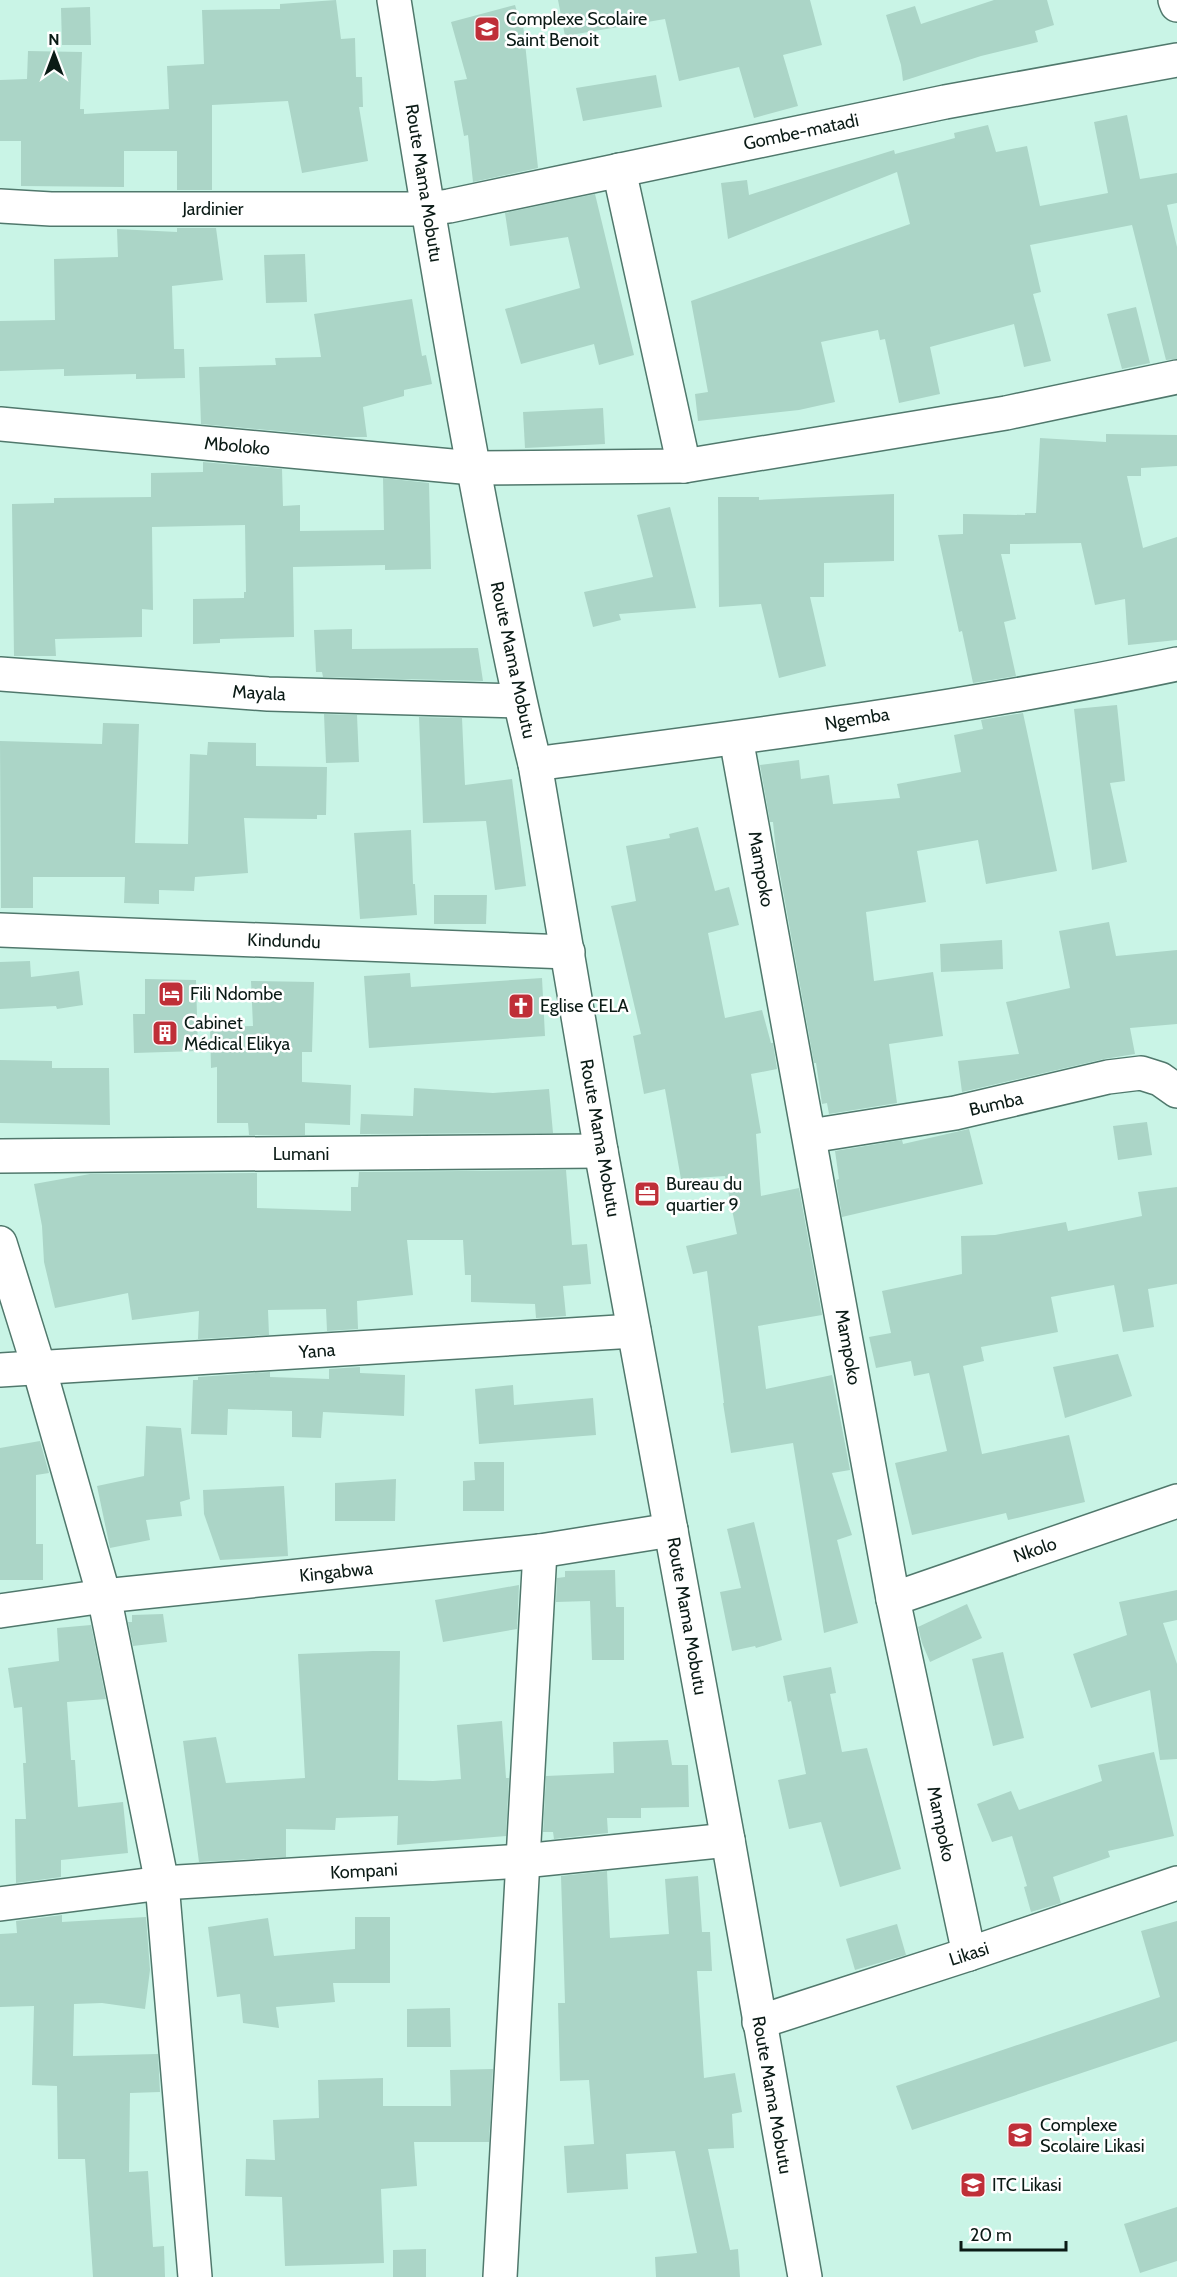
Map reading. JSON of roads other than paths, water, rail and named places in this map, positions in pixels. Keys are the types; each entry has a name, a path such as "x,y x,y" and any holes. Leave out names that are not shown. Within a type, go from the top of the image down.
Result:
{"street":[{"name":"Route Mama Mobutu","path":"394,0 427,209 473,468 519,701 535,764 601,1151 728,1840 805,2277"},
{"path":"1175,0 1177,4"},
{"name":"Gombe-matadi","path":"427,209 945,102 1177,60"},
{"path":"619,170 684,466"},
{"name":"Jardinier","path":"0,206 427,209"},
{"path":"473,468 684,466 1006,413 1177,377"},
{"name":"Mboloko","path":"0,424 473,468"},
{"name":"Ngemba","path":"535,764 736,738 1070,687 1177,664"},
{"name":"Mayala","path":"0,674 268,694 519,701"},
{"name":"Mampoko","path":"736,738 893,1599 969,1954"},
{"name":"Kindundu","path":"0,930 568,952"},
{"name":"Bumba","path":"810,1136 955,1113 1108,1077 1141,1073 1160,1078 1177,1090"},
{"name":"Lumani","path":"0,1156 601,1151"},
{"path":"0,1243 39,1368 104,1596 162,1883 195,2277"},
{"name":"Yana","path":"0,1370 634,1331"},
{"name":"Nkolo","path":"893,1599 1177,1502"},
{"name":"Kingabwa","path":"0,1611 104,1596 540,1551 671,1530"},
{"path":"500,2277 540,1551"},
{"name":"Kompani","path":"0,1904 162,1883 523,1861 728,1840"},
{"name":"Likasi","path":"759,2022 1177,1883"}],"place":[{"name":"Complexe Scolaire Saint Benoit","path":"487,29"},
{"name":"Fili Ndombe","path":"171,994"},
{"name":"Eglise CELA","path":"521,1006"},
{"name":"Cabinet Médical Elikya","path":"165,1033"},
{"name":"Bureau du quartier 9","path":"647,1194"},
{"name":"Complexe Scolaire Likasi","path":"1020,2135"},
{"name":"ITC Likasi","path":"973,2185"}]}
